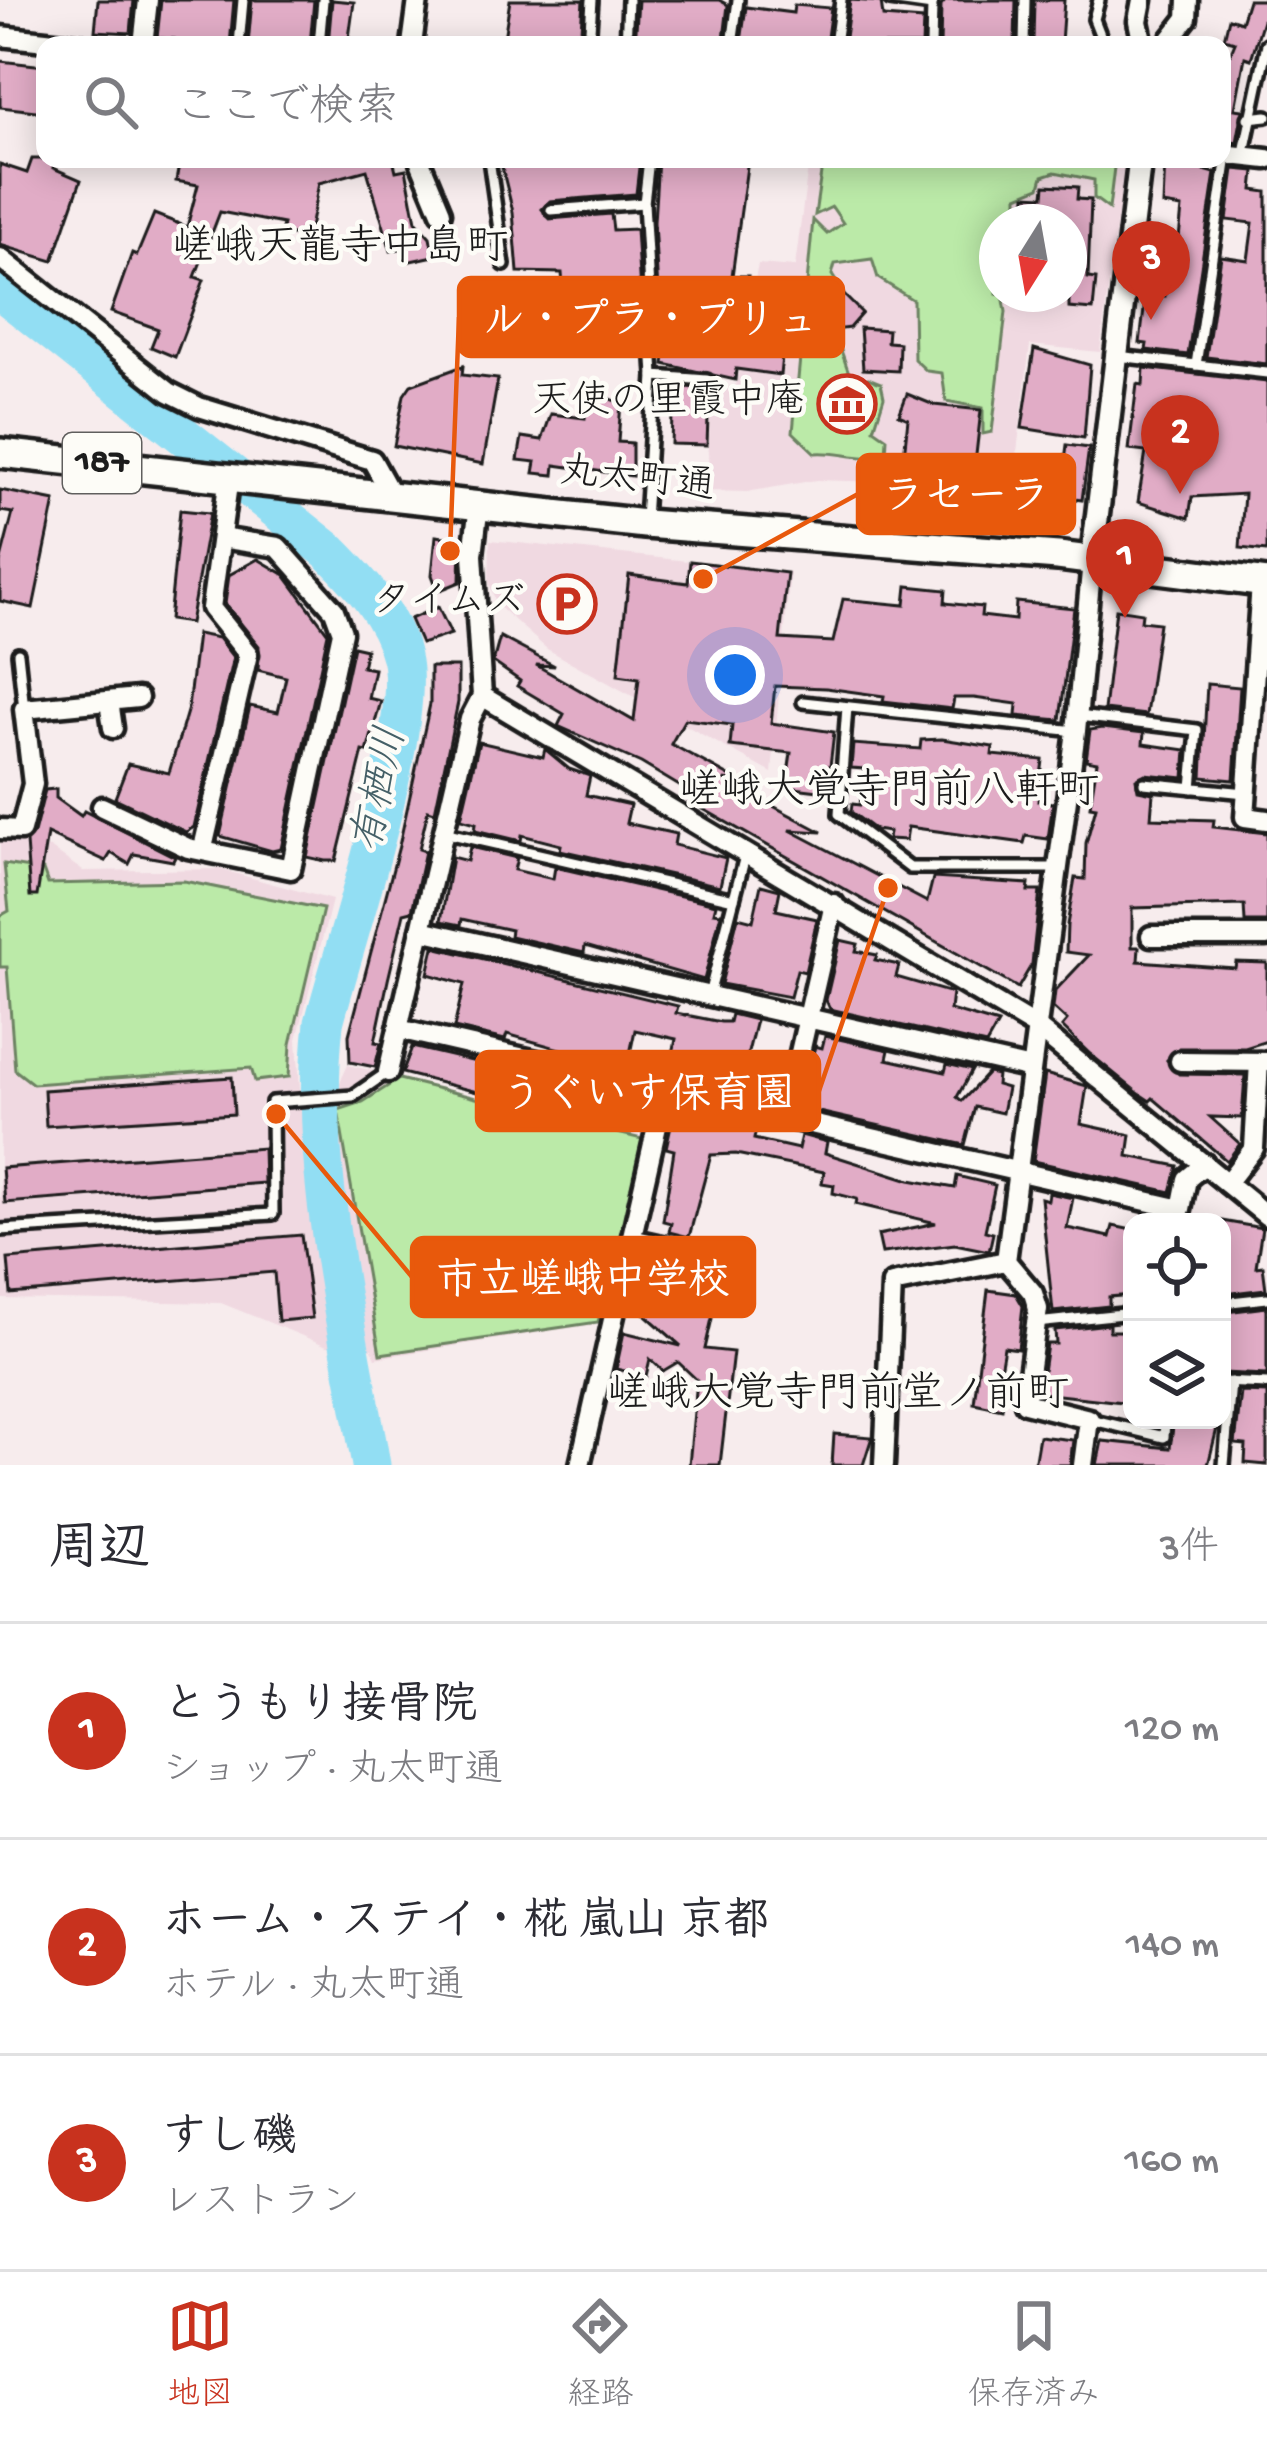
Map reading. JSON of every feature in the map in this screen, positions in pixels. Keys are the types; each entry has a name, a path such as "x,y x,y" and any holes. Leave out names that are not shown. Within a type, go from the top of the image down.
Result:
{"main road":[{"name":"丸太町通","path":"0,453 220,481 263,481 645,524 1092,561 1264,583"}],"street":[{"path":"144,36 148,0"},
{"path":"413,36 418,0"},
{"path":"1141,36 1142,0"},
{"path":"1173,36 1187,18 1188,0"},
{"path":"0,36 36,40"},
{"path":"1231,155 1267,159"},
{"path":"422,168 441,212"},
{"path":"1083,1465 1088,1419 1025,1403 1036,1323 1033,1293 1006,1261 1077,723 1140,168"},
{"path":"0,258 170,392 200,407 372,460 392,496"},
{"path":"203,848 248,654 211,608 220,538 220,481"},
{"path":"479,504 473,555 476,677 482,696 1037,1028 1267,1216"},
{"path":"102,807 188,848 290,869 342,632 334,610 278,547 220,538"},
{"path":"1264,583 1259,766 1245,817 1267,820"},
{"path":"388,1072 470,719 482,696"},
{"path":"0,829 21,830 33,784 25,710 138,698"},
{"path":"109,701 113,728"},
{"path":"785,1118 834,904"},
{"path":"421,930 1031,1069"},
{"path":"1151,935 1267,936"},
{"path":"398,1029 1181,1209 1187,1180 1205,1165"},
{"path":"1180,1061 1263,1062 1254,1148 1227,1183"},
{"path":"580,1465 665,1091"},
{"path":"884,1465 892,1284 1006,1261"}],"lane":[{"path":"240,36 243,0"},
{"path":"320,36 323,0"},
{"path":"590,36 592,0"},
{"path":"626,36 628,0"},
{"path":"733,36 738,0"},
{"path":"836,36 841,0"},
{"path":"890,0 932,6 931,36"},
{"path":"1024,36 1025,0"},
{"path":"1099,0 1094,19 1101,36"},
{"path":"1231,155 1248,118 1267,44"},
{"path":"1248,118 1267,116"},
{"path":"490,168 504,265"},
{"path":"645,524 654,376 644,203 648,168"},
{"path":"1196,364 1229,168"},
{"path":"551,210 644,203"},
{"path":"1115,356 1267,373"},
{"path":"654,376 707,380"},
{"path":"18,653 25,710"},
{"path":"803,702 1198,730 1192,788"},
{"path":"848,707 839,814 892,855 910,868 1058,868"},
{"path":"1144,783 1249,794"},
{"path":"443,832 734,898"},
{"path":"709,995 746,850"},
{"path":"0,1230 273,1214 272,1102 353,1096 388,1072"},
{"path":"633,1234 709,1252"},
{"path":"1231,1302 1267,1298"},
{"path":"1036,1323 1123,1314"},
{"path":"1231,1382 1267,1384"},
{"path":"1088,1419 1123,1427"},
{"path":"1130,1429 1164,1437 1164,1429"},
{"path":"1223,1465 1225,1429"}],"shaded area":[{"path":"808,168 1124,168 1100,352 1030,345 1012,493 943,484 816,480 747,492 707,491 711,385 735,387 758,264 795,267"},
{"path":"490,540 790,572 772,773 547,649 496,604 489,582"},
{"path":"0,838 50,848 83,871 219,869 332,900 297,1039 300,1089 336,1091 348,1065 648,1138 602,1323 376,1358 372,1349 327,1346 221,1303 0,1299"}],"green space":[{"path":"822,168 1114,168 1109,209 1094,198 1094,180 1055,172 1043,176 1040,187 1018,196 1018,204 979,204 979,312 1006,312 992,432 983,434 983,408 946,401 942,373 927,371 914,359 913,300 878,278 872,259 835,264 832,275 841,289 819,317 837,339 850,376 835,382 831,417 857,420 862,383 868,378 881,383 884,397 874,429 887,438 886,455 815,453 793,432 813,220 827,234 843,223 832,207 815,215"},
{"path":"4,864 43,870 48,884 184,881 323,909 291,1044 289,1077 255,1081 251,1068 33,1084 15,1070 7,967 0,967 0,916 9,911"},
{"path":"399,1079 646,1140 598,1322 380,1354 338,1110 363,1102"}],"building":[{"path":"98,0 134,0 131,33 95,31"},
{"path":"161,0 234,0 231,36 157,36"},
{"path":"252,0 314,0 311,36 249,36"},
{"path":"332,0 354,2 349,36 329,36"},
{"path":"510,0 583,0 581,36 504,36"},
{"path":"638,0 719,0 728,5 724,36 636,36"},
{"path":"850,0 881,2 883,17 923,20 922,36 845,36"},
{"path":"946,0 1016,0 1015,36 940,36 941,6"},
{"path":"1034,0 1064,0 1061,36 1033,36"},
{"path":"1248,0 1267,0 1251,59 1245,57 1235,109 1243,110 1237,142 1231,142 1231,52 1235,42 1225,36 1229,18 1241,22"},
{"path":"794,5 831,8 827,36 742,36 746,7 793,13"},
{"path":"0,61 36,65 36,111 0,107"},
{"path":"36,159 36,168 53,168 81,180 53,261 0,245 0,164 27,173"},
{"path":"178,168 406,169 416,221 430,237 434,256 406,262 403,248 391,251 367,170 319,183 308,238 281,233 283,224 220,212 195,277 204,280 175,357 151,347 158,329 111,312 132,253 137,255 154,214 187,227 198,185 176,181"},
{"path":"502,168 639,168 636,194 550,201 542,209 550,219 611,214 613,230 636,229 642,325 633,324 633,354 535,354 538,332 578,332 575,298 564,298 562,273 518,272 513,212"},
{"path":"657,168 747,168 732,276 748,276 742,341 783,347 780,375 736,369 735,380 664,364 669,326 660,326 654,222"},
{"path":"1165,168 1215,173 1188,355 1146,350 1147,344 1140,343 1146,293 1165,296 1169,269 1176,270 1182,208 1163,205"},
{"path":"1234,169 1255,171 1253,190 1267,192 1267,364 1206,357 1221,256 1248,260 1253,223 1227,220"},
{"path":"1045,185 1078,187 1077,199 1091,200 1088,278 1096,279 1093,310 1087,310 1087,204 1025,204 1026,195 1044,196"},
{"path":"842,293 862,313 849,328 835,330 821,318"},
{"path":"860,328 888,330 887,342 899,343 898,371 863,369"},
{"path":"1034,349 1090,365 1084,438 1022,428"},
{"path":"463,366 462,375 498,379 483,464 394,446 404,395 411,385"},
{"path":"1144,368 1267,382 1267,551 1240,548 1244,494 1192,497 1189,518 1138,502 1146,452 1129,450 1137,384 1143,385"},
{"path":"838,382 861,385 856,420 834,417"},
{"path":"673,386 709,389 707,445 671,444"},
{"path":"588,388 609,390 608,398 621,403 618,442 632,443 632,476 555,465 554,475 534,473 536,462 518,460 522,437 542,440 551,414 585,418"},
{"path":"907,394 934,405 981,410 973,482 902,474 908,419 899,415"},
{"path":"1067,445 1089,448 1082,500 1060,497"},
{"path":"0,490 55,501 33,608 0,601 0,563 13,513 0,511"},
{"path":"180,510 210,513 190,623 169,620"},
{"path":"436,536 461,539 460,582 438,591 432,575"},
{"path":"258,559 285,575 328,633 281,849 272,851 220,836 250,706 278,712 286,677 258,670 259,646 225,604 229,575"},
{"path":"690,561 787,573 780,639 833,642 843,599 905,605 907,586 946,590 945,603 982,607 981,616 1015,620 1016,602 1074,608 1060,720 1016,716 1017,704 974,698 954,698 952,709 826,688 775,686 771,723 834,732 827,792 786,787 791,753 730,746 732,725 685,719 671,744 740,782 724,780 822,832 790,830 927,902 933,878 1029,884 1028,891 1040,891 1032,964 1018,988 698,806 701,799 641,763 558,726 564,714 517,686 520,681 493,662 500,637 555,666 536,665 634,721 639,678 618,675 629,575 688,583"},
{"path":"438,607 451,634 421,644 410,619"},
{"path":"1116,609 1142,613 1141,621 1159,623 1146,715 1104,710"},
{"path":"197,634 218,638 233,657 194,827 186,832 115,798 128,764 169,773 188,708"},
{"path":"353,646 366,649 362,667 374,669 368,698 381,701 367,752 363,751 336,861 325,861 307,857"},
{"path":"430,667 458,667 458,702 435,812 428,810 419,849 425,851 412,911 404,913 388,980 375,1042 381,1043 375,1067 350,1062 349,1035 399,846 430,704"},
{"path":"1207,684 1240,687 1234,780 1202,777"},
{"path":"1090,730 1144,733 1143,744 1186,750 1184,778 1145,774 1136,779 1138,790 1153,793 1151,818 1214,820 1213,827 1267,833 1267,922 1245,922 1244,905 1132,908 1132,947 1139,947 1138,961 1235,968 1236,962 1267,963 1267,1041 1245,1048 1179,1048 1167,1060 1179,1074 1245,1075 1242,1118 1210,1117 1240,1144 1227,1161 1153,1098 1150,1101 1138,1093 1090,1054 1062,1027 1067,1021 1053,1008 1055,991 1089,955 1066,952 1067,925 1075,878 1085,879 1086,843 1096,807 1090,806 1097,762 1086,760"},
{"path":"921,740 993,747 992,755 1043,760 1038,801 1053,803 1048,839 1026,836 1024,843 908,827 906,840 888,839 889,832 875,830 851,812 852,804 860,805 864,769 851,768 853,744 920,749"},
{"path":"479,742 543,757 545,749 569,769 590,776 586,795 630,805 626,823 676,834 674,845 726,858 720,886 560,850 561,845 522,835 521,841 475,830 476,823 461,819"},
{"path":"56,789 56,798 81,816 84,811 175,857 173,861 134,854 129,864 111,853 106,861 47,834 37,896 30,896 26,842 34,833 45,790"},
{"path":"470,847 517,858 514,870 553,879 555,867 716,904 714,912 721,913 704,980 585,946 584,953 462,919 461,925 441,921 452,857 467,861"},
{"path":"761,885 780,890 776,910 817,919 805,972 797,970 790,997 721,984 738,917 753,921"},
{"path":"840,940 858,944 856,951 877,955 875,960 899,965 896,977 952,993 950,1010 998,1024 986,1045 830,1009 826,1000"},
{"path":"434,947 678,1006 676,1013 721,1022 729,1022 731,1014 756,1020 738,1093 675,1079 676,1071 670,1069 676,1039 635,1030 627,1068 507,1034 505,1040 454,1028 464,984 428,974"},
{"path":"825,1036 889,1050 887,1059 945,1072 947,1064 972,1070 957,1097 962,1101 988,1073 997,1075 996,1085 1007,1088 1002,1113 975,1107 965,1145 801,1108 815,1046 822,1048"},
{"path":"412,1047 553,1080 552,1086 634,1101 627,1130 402,1073"},
{"path":"1045,1074 1087,1086 1081,1124 1131,1135 1128,1156 1178,1166 1171,1192 1033,1161"},
{"path":"232,1077 234,1114 46,1126 44,1090"},
{"path":"675,1107 757,1125 754,1139 798,1149 801,1135 827,1142 825,1153 910,1180 955,1188 957,1176 995,1185 985,1231 993,1233 989,1251 955,1244 882,1253 878,1235 936,1223 856,1204 857,1199 833,1193 834,1185 822,1183 824,1172 736,1154 711,1155 689,1237 669,1232 671,1223 663,1221 674,1150 666,1148"},
{"path":"263,1148 264,1183 5,1203 2,1168"},
{"path":"1049,1193 1073,1198 1067,1228 1110,1237 1113,1226 1123,1228 1123,1296 1109,1297 1109,1306 1053,1312 1041,1198 1048,1200"},
{"path":"1231,1223 1262,1228 1256,1267 1263,1266 1266,1289 1231,1293"},
{"path":"301,1235 312,1318 278,1321 274,1272 11,1294 8,1259"},
{"path":"646,1252 664,1257 661,1273 707,1284 718,1253 735,1257 727,1290 719,1288 705,1349 733,1352 720,1465 689,1465 697,1380 678,1362 663,1371 650,1359 646,1376 616,1369 624,1332 681,1346 631,1302"},
{"path":"988,1290 1016,1294 1023,1306 1018,1349 1004,1347 997,1387 1005,1388 1002,1409 974,1403"},
{"path":"1267,1307 1267,1375 1231,1373 1231,1311"},
{"path":"1109,1324 1109,1331 1123,1331 1123,1402 1040,1393 1047,1344 1056,1344 1055,1330"},
{"path":"1241,1392 1267,1393 1267,1465 1245,1463 1246,1445 1235,1444"},
{"path":"1173,1429 1217,1429 1208,1465 1097,1465 1102,1441 1170,1448"},
{"path":"834,1434 872,1437 863,1465 832,1465"},
{"path":"1039,1436 1073,1440 1070,1465 1034,1465"}],"waterway":[{"name":"有栖川","path":"0,290 330,552 373,600 401,657 399,732 376,836 324,1023 320,1078 332,1245 371,1465"}],"place":[{"name":"すし磯","path":"1151,320"},
{"name":"天使の里霞中庵","path":"847,404"},
{"name":"ホーム・ステイ・椛 嵐山 京都","path":"1180,494"},
{"name":"ル・プラ・プリュ","path":"450,551"},
{"name":"ラセーラ","path":"703,579"},
{"name":"タイムズ","path":"567,604"},
{"name":"とうもり接骨院","path":"1125,618"},
{"name":"うぐいす保育園","path":"888,888"},
{"name":"市立嵯峨中学校","path":"276,1114"}],"district":[{"name":"嵯峨天龍寺中島町","path":"340,250"},
{"name":"嵯峨大覚寺門前八軒町","path":"889,794"},
{"name":"嵯峨大覚寺門前堂ノ前町","path":"838,1397"}]}
